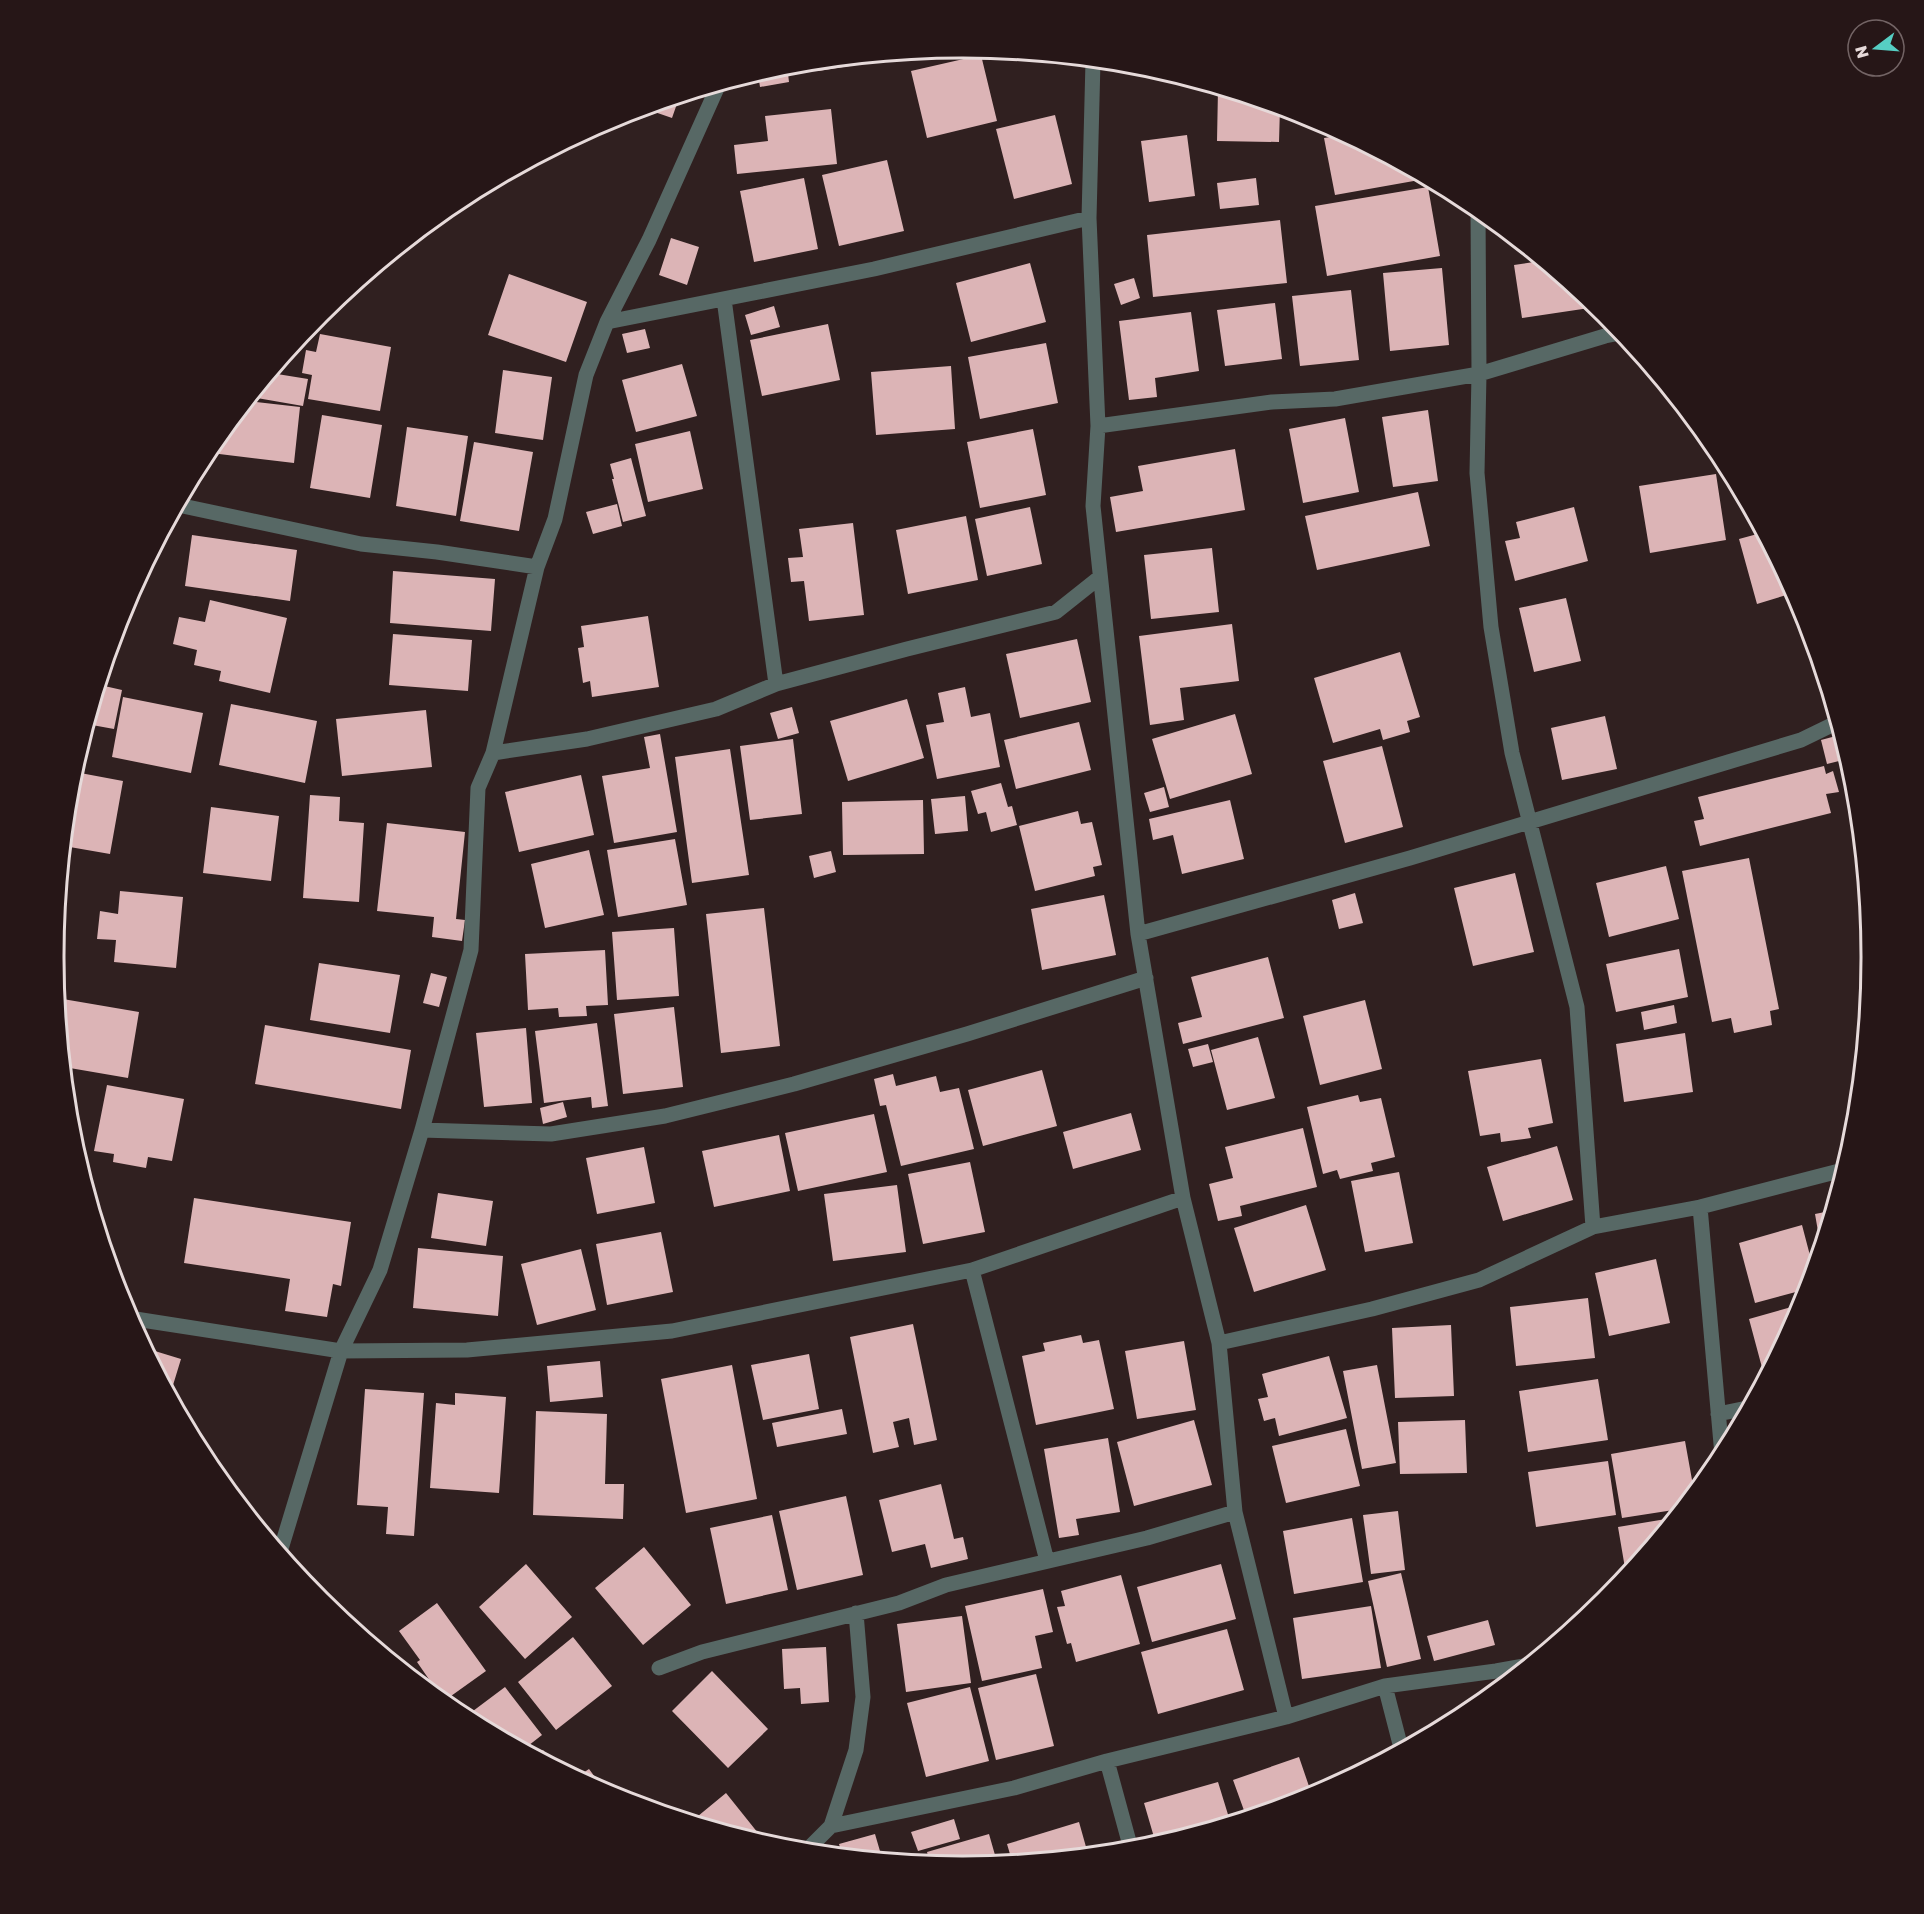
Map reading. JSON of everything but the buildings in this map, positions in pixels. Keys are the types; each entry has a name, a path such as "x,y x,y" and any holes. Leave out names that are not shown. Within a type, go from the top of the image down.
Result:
{"street":[{"path":"1093,68 1089,218 1098,426 1093,506 1138,934 1183,1198 1219,1343 1235,1512 1287,1718"},
{"path":"282,1544 341,1351 380,1270 422,1130 471,950 478,788 493,753 537,567 555,519 586,375 607,322 649,240 715,93"},
{"path":"607,322 874,269 1089,218"},
{"path":"1478,222 1477,473 1491,627 1512,753 1577,1007 1593,1227"},
{"path":"724,299 776,684"},
{"path":"1098,426 1272,402 1335,399 1479,374 1609,335"},
{"path":"185,506 361,543 537,567"},
{"path":"493,753 586,739 716,709 776,684 1056,612 1100,577"},
{"path":"1138,934 1410,858 1801,740 1830,726"},
{"path":"422,1130 551,1134 665,1116 794,1084 967,1034 1146,978"},
{"path":"1219,1343 1372,1309 1479,1280 1593,1227 1700,1207 1834,1172"},
{"path":"141,1320 341,1351 467,1350 672,1331 972,1270 1183,1198"},
{"path":"1700,1207 1720,1438"},
{"path":"972,1270 1047,1561"},
{"path":"1718,1414 1738,1410"},
{"path":"658,1668 702,1652 899,1603 946,1585 1147,1538 1235,1512"},
{"path":"814,1843 831,1826 856,1750 863,1697 856,1613"},
{"path":"831,1826 1014,1788 1107,1761 1287,1718 1385,1686 1511,1668"},
{"path":"1385,1686 1399,1741"},
{"path":"1107,1761 1128,1839"}]}
